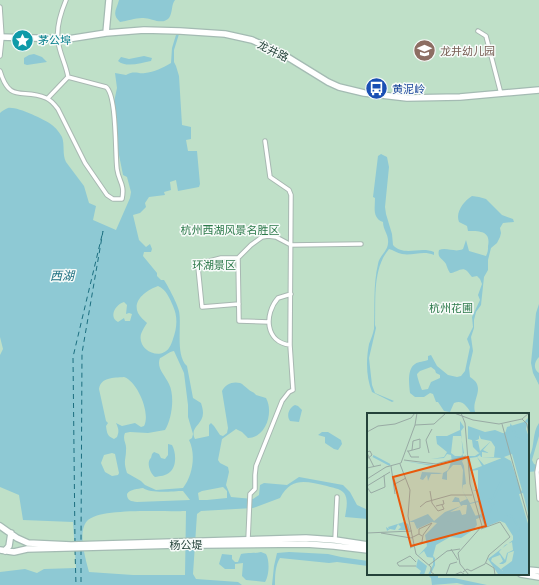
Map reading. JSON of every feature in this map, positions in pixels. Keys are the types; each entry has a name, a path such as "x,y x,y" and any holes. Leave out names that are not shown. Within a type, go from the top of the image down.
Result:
{"main road":[{"path":"106,33 109,0"},
{"name":"龙井路","path":"1,37 57,40 88,37 106,33 144,30 180,31 236,36 252,40 280,53 339,87 364,93 407,98 460,98 539,90"},
{"name":"杨公堤","path":"0,526 28,543 70,546"},
{"name":"杨公堤","path":"2,552 9,546 11,533"},
{"name":"杨公堤","path":"2,552 70,546 177,544 306,538 335,540 367,545"},
{"name":"杨公堤","path":"199,543 306,544 367,550"},
{"path":"529,570 539,572"},
{"path":"527,575 539,577"}],"street":[{"path":"66,0 59,17 57,40 67,69 68,77"},
{"path":"0,7 0,56"},
{"path":"478,31 486,36 501,94"},
{"path":"0,71 9,90 48,98 58,108 85,163 107,195 113,199 122,199 123,186 117,169 113,106 108,89 106,87 68,77"},
{"path":"48,98 68,77"},
{"path":"248,540 250,494 255,489 254,475 256,466 280,404 284,396 293,390 290,345 291,195 289,190 270,177 266,140"},
{"path":"269,322 239,321 238,258 251,244 262,237 268,236 276,237 291,244 361,244"},
{"path":"238,258 221,258 198,264 198,267 202,307 239,304"},
{"path":"290,345 282,343 273,337 269,322 271,308 275,302 282,296 291,294"},
{"path":"538,463 537,472 539,499"},
{"path":"335,540 337,497"}],"green space":[{"name":"环湖景区","path":"0,0 539,0 539,585 0,585"}],"water":[{"path":"119,0 175,0 170,16 166,20 159,21 137,18 120,22 115,14"},
{"name":"西湖","path":"179,34 174,50 174,62 179,76 182,125 191,127 191,139 186,140 188,151 197,151 200,184 199,187 178,191 176,180 170,182 171,190 164,192 165,195 149,197 145,203 146,207 140,213 133,215 139,240 146,247 150,244 152,249 151,252 144,252 143,256 157,273 157,276 161,280 164,280 178,308 180,317 181,355 187,366 193,398 201,403 203,411 201,420 194,432 195,439 209,436 209,425 211,423 220,435 223,436 227,433 228,428 222,391 230,384 235,382 241,383 256,395 266,398 269,417 264,429 260,434 254,437 248,438 236,429 222,439 218,460 220,463 228,467 229,472 226,485 231,497 253,499 259,495 260,485 264,483 287,485 299,477 343,485 350,492 357,505 367,510 367,519 345,517 347,505 346,496 340,490 313,483 300,482 290,486 280,498 253,508 201,511 197,514 193,574 196,579 238,582 242,585 0,585 0,572 25,569 37,573 44,569 76,568 73,522 23,520 19,495 0,487 0,355 3,349 0,337 0,113 8,108 17,109 37,116 55,127 62,137 66,162 84,186 89,203 96,206 93,220 116,230 130,198 131,192 127,177 123,175 118,150 114,102 117,88 115,73 126,75 134,72 142,73 158,70 165,67 171,63 172,48 176,35","holes":["158,286 163,289 173,306 176,314 176,327 169,348 165,352 155,354 150,352 142,345 141,334 147,323 138,313 137,304 145,293","124,302 127,305 126,314 132,314 130,321 125,321 124,318 118,322 115,320 113,314 114,311 121,303","174,351 184,373 188,417 193,434 192,438 189,440 193,458 191,471 183,488 156,490 145,485 127,473 125,463 126,448 124,435 125,433 130,432 148,433 165,430 171,414 172,395 171,389 160,368 159,362 160,358","124,377 134,385 142,398 146,413 146,420 144,426 141,427 135,423 122,426 116,423 118,432 117,437 114,439 110,437 107,432 106,426 108,423 106,421 99,389 100,385 105,380","112,453 115,454 119,473 118,475 112,476 105,472 101,463 104,455","223,487 227,491 227,498 199,500 198,493","143,488 157,492 183,491 190,500 137,502 131,501 127,496 128,492","186,511 185,575 133,575 89,572 82,539 84,526 87,521 94,517 118,512"]},
{"path":"34,54 42,57 47,62 27,65 24,64 24,58"},
{"path":"144,56 152,58 151,61 129,65 118,61 121,57 129,59"},
{"path":"381,154 387,157 389,167 385,207 392,234 393,245 407,251 429,250 434,252 434,255 426,253 400,254 389,249 380,266 377,276 375,296 376,328 369,358 372,385 375,393 394,401 392,402 372,392 367,368 369,344 374,329 375,288 376,272 380,258 388,246 388,237 383,222 377,218 375,198 373,197 378,156"},
{"path":"472,196 486,199 502,215 513,219 514,222 503,223 500,228 500,237 497,243 491,248 488,260 488,270 484,277 481,305 476,312 474,320 474,328 471,337 473,351 469,368 470,377 478,386 474,409 476,413 471,413 464,404 460,402 454,403 450,412 444,411 438,402 436,402 433,394 430,393 424,397 415,397 410,393 409,381 412,366 418,362 428,360 428,356 431,355 437,366 448,375 457,377 461,376 465,371 470,347 467,339 473,327 472,317 480,300 478,295 482,284 477,276 472,277 463,269 450,273 446,264 439,256 439,250 442,249 463,249 466,240 469,251 486,256 488,251 488,237 484,233 468,231 467,226 459,222 458,214 463,204","holes":["431,367 440,375 440,378 431,382 428,389 422,390 417,374 420,371"]},
{"path":"539,304 539,357 535,365 536,370 539,373 539,385 533,373 531,363 536,313"},
{"path":"295,405 302,410 299,422 290,421 288,416 290,410"},
{"path":"539,423 539,436 532,460 534,464 539,466 539,471 529,472 529,455 532,451"},
{"path":"322,432 328,432 341,440 342,444 338,450 325,443 325,437 318,435"},
{"path":"168,444 172,445 174,451 174,466 167,474 155,477 149,468 149,462 152,454 154,452 159,454 161,458 165,459 168,455"},
{"path":"261,552 266,554 268,560 268,572 265,582 246,580 242,576 243,563 235,564 235,569 225,569 219,564 222,554 232,555 232,559 235,562 238,562 241,554"},
{"path":"289,552 328,554 367,561 367,566 280,558 276,568 275,585 272,585 277,553"},
{"path":"428,575 438,575 438,578 454,578 487,585 465,585 457,583 432,585 431,578"}],"ferry route":[{"path":"75,543 73,357 103,231 82,353 81,542"},
{"path":"75,550 76,585"},
{"path":"81,550 81,585"}],"place":[{"name":"茅公埠","path":"23,40"},
{"name":"龙井幼儿园","path":"424,51"},
{"name":"黄泥岭","path":"377,89"}],"park label":[{"name":"杭州西湖风景名胜区","path":"230,230"},
{"name":"杭州花圃","path":"451,308"}]}
